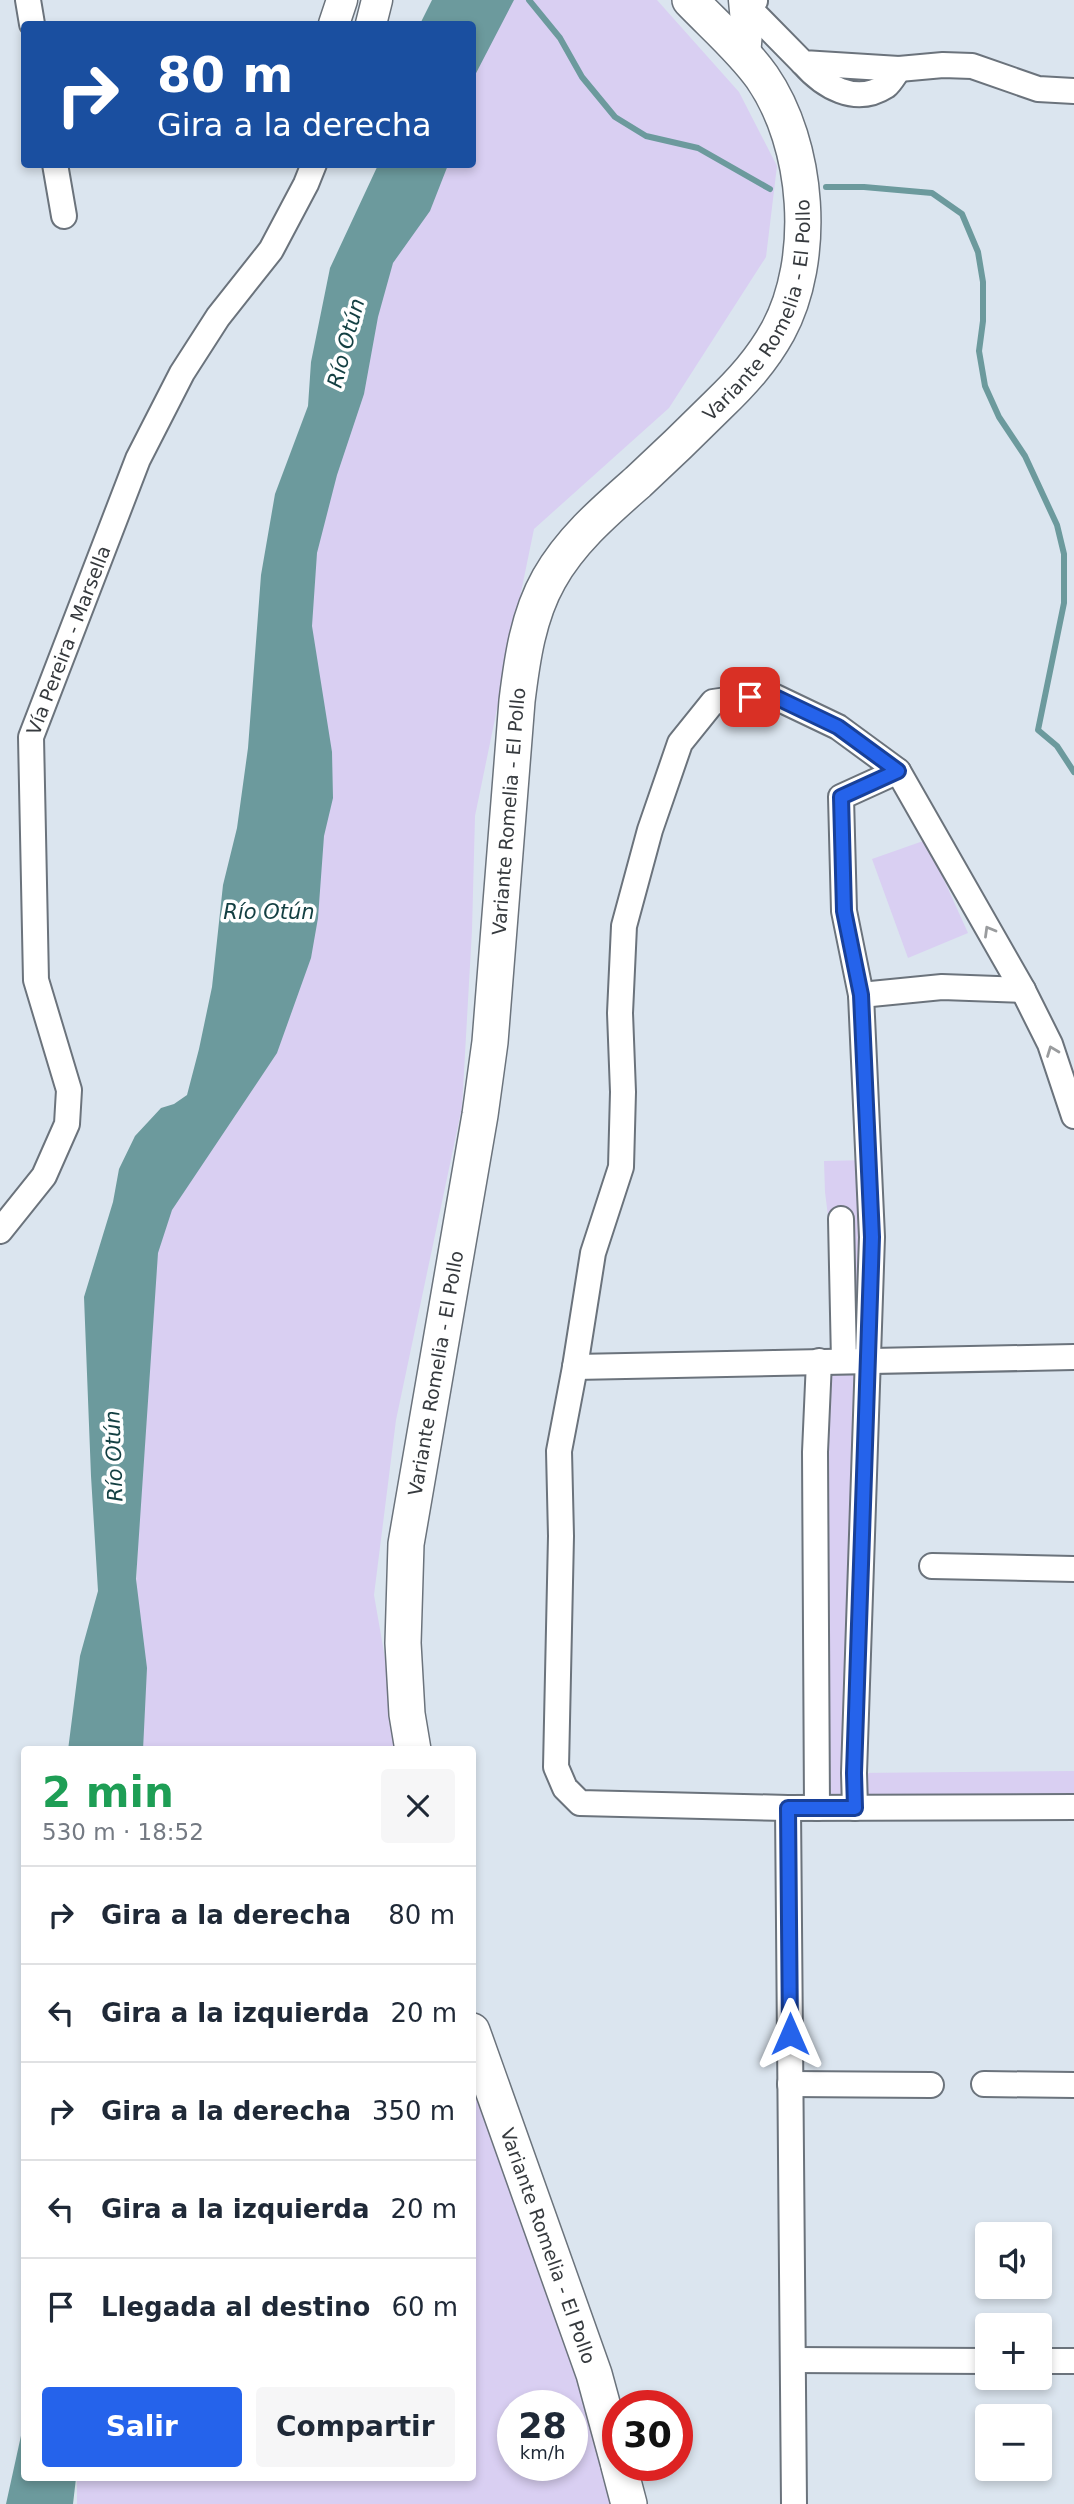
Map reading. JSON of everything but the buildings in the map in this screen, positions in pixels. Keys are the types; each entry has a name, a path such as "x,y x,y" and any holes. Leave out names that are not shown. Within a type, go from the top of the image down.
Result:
{"highway":[{"name":"Variante Romelia - El Pollo","path":"412,1746 407,1714 403,1643 406,1544 480,1115 488,1054 523,653 548,580 567,551 591,523 719,405 755,368 779,330 795,288 803,240 803,201 798,169 790,137 776,105 763,79 745,55 690,0"},
{"name":"Variante Romelia - El Pollo","path":"476,2042 594,2374 602,2404"},
{"name":"Variante Romelia - El Pollo","path":"623,2481 629,2504"}],"main road":[{"path":"335,21 342,0"},
{"path":"372,21 377,0"},
{"path":"745,55 750,2"}],"street":[{"path":"28,0 32,21"},
{"path":"750,2 803,63 899,69 943,65 972,66 1038,89 1074,91"},
{"path":"56,168 64,216"},
{"name":"Vía Pereira - Marsella","path":"0,1231 44,1176 67,1124 69,1090 36,980 31,737 138,459 182,373 218,317 271,250 312,168"},
{"path":"1074,1116 1050,1044 1023,990 898,771 838,727 769,694 713,702 680,743 650,830 624,926 620,1013 623,1091 621,1167 593,1253 559,1451 561,1610 556,1768 565,1788 580,1803 788,1808 1074,1807"},
{"path":"855,1808 872,1237 861,995 844,911 841,797 898,771"},
{"path":"861,995 942,987 1023,990"},
{"path":"841,1219 844,1361"},
{"path":"575,1367 1074,1357"},
{"path":"817,1808 815,1452 819,1361"},
{"path":"932,1566 1074,1569"},
{"path":"788,1808 794,2504"},
{"path":"790,2084 931,2085"},
{"path":"984,2084 1074,2084"},
{"path":"793,2360 975,2361"},
{"path":"1052,2361 1074,2361"}],"shaded area":[{"path":"472,0 657,0 739,92 777,166 766,257 669,408 534,529 475,816 462,1107 396,1420 374,1595 400,1746 136,1746 132,1677 138,1541 129,1417 162,1187 236,1115 296,562 411,168 476,168 476,21 472,21"},
{"path":"926,840 968,933 908,958 872,859"},
{"path":"868,1160 855,1773 1074,1771 1074,1807 817,1808 819,1361 835,1361 833,1256 824,1161"},
{"path":"476,2045 584,2390 497,2390 497,2481 588,2481 588,2404 602,2449 602,2481 612,2481 619,2504 77,2504 77,2481 476,2481"}],"water":[{"path":"432,0 514,0 476,73 476,21 422,21"},
{"name":"Río Otún","path":"377,168 447,168 430,211 393,263 378,317 364,394 337,475 317,553 312,626 332,752 333,798 324,836 318,918 311,958 277,1053 172,1210 158,1253 136,1579 147,1668 143,1746 69,1746 80,1656 98,1591 84,1297 113,1202 119,1169 135,1136 161,1108 174,1104 187,1095 199,1049 212,987 223,885 237,828 248,748 261,575 275,494 308,406 311,362 330,268"},
{"path":"21,2436 21,2481 76,2481 73,2504 6,2504"}],"waterway":[{"path":"529,0 560,38 582,77 615,117 646,136 698,148 770,189"},
{"path":"826,187 864,187 932,193 962,214 978,252 983,282 983,321 979,351 985,386 999,417 1025,456 1057,525 1064,554 1064,603 1038,730 1057,746 1074,772"}],"route":[{"path":"750,697 769,694 838,727 898,771 841,797 844,911 861,995 872,1237 855,1808 788,1808 790,2034"}]}
